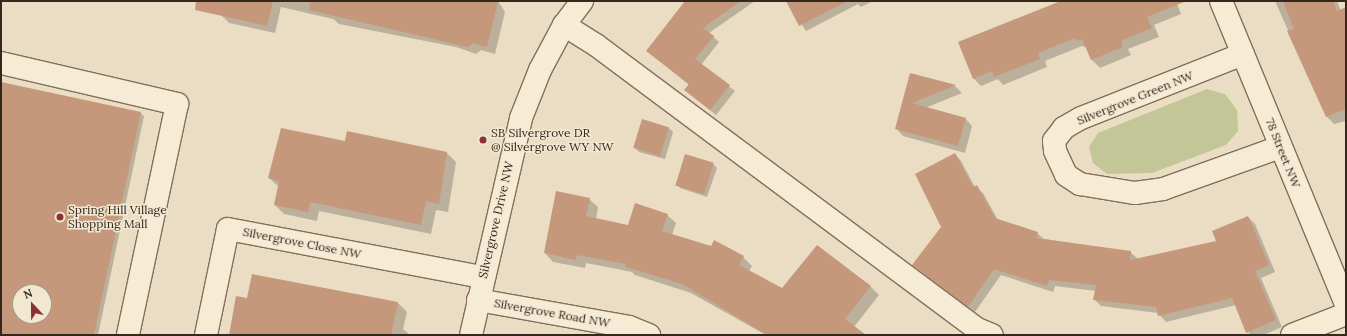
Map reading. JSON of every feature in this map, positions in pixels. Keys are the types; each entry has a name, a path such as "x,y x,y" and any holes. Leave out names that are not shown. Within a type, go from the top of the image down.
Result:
{"street":[{"name":"Silvergrove Drive NW","path":"471,335 482,277 521,118 540,70 564,25 582,1"},
{"name":"78 Street NW","path":"1221,1 1346,305"},
{"path":"564,25 602,49 977,329 992,335"},
{"name":"Silvergrove Green NW","path":"1243,54 1081,118 1064,128 1054,141 1055,151 1066,174 1080,184 1134,193 1163,189 1280,147"},
{"path":"1,64 177,104 128,335"},
{"name":"Silvergrove Close NW","path":"206,335 228,229 482,277"},
{"name":"Silvergrove Road NW","path":"478,300 629,327 648,335"},
{"path":"1292,335 1346,314"}],"green space":[{"path":"1207,89 1225,94 1237,110 1238,131 1226,145 1152,173 1107,174 1093,163 1089,147 1098,133"}],"building":[{"path":"196,1 273,1 267,26 195,10"},
{"path":"310,1 498,1 487,47 473,43 468,47 309,10"},
{"path":"685,1 741,1 703,28 714,36 695,59 730,85 710,110 684,90 689,84 646,51"},
{"path":"786,1 848,1 799,26"},
{"path":"1061,1 1184,2 1147,17 1152,28 1121,41 1123,47 1091,60 1082,39 1076,41 1075,38 1038,53 1040,59 994,77 992,71 973,79 958,42"},
{"path":"1283,1 1333,1 1337,11 1346,7 1346,109 1326,117 1287,31 1294,29"},
{"path":"910,73 956,85 912,103 966,118 958,146 895,129"},
{"name":"Spring Hill Village Shopping Mall","path":"1,82 141,112 94,335 1,335"},
{"path":"642,119 669,127 660,156 633,148"},
{"path":"281,128 345,141 347,131 447,152 439,204 426,201 421,225 310,202 308,212 274,205 279,181 268,178"},
{"path":"955,153 973,187 977,185 995,218 1038,232 1036,238 1131,251 1130,260 1216,241 1212,231 1248,216 1269,265 1255,271 1276,320 1246,333 1232,298 1158,316 1156,307 1093,300 1096,285 1049,280 1047,286 994,269 968,307 912,265 941,227 915,174"},
{"path":"685,154 714,163 704,194 675,186"},
{"path":"556,191 590,198 586,216 628,225 635,203 668,214 662,231 711,246 714,240 744,256 739,265 782,288 817,245 871,286 845,319 866,335 767,335 682,284 626,267 626,264 577,255 576,260 544,253"},
{"path":"252,274 398,302 391,335 229,335 236,296 247,298"}],"place":[{"name":"SB Silvergrove DR @ Silvergrove WY NW","path":"483,140"},
{"name":"Spring Hill Village Shopping Mall","path":"60,217"}]}
